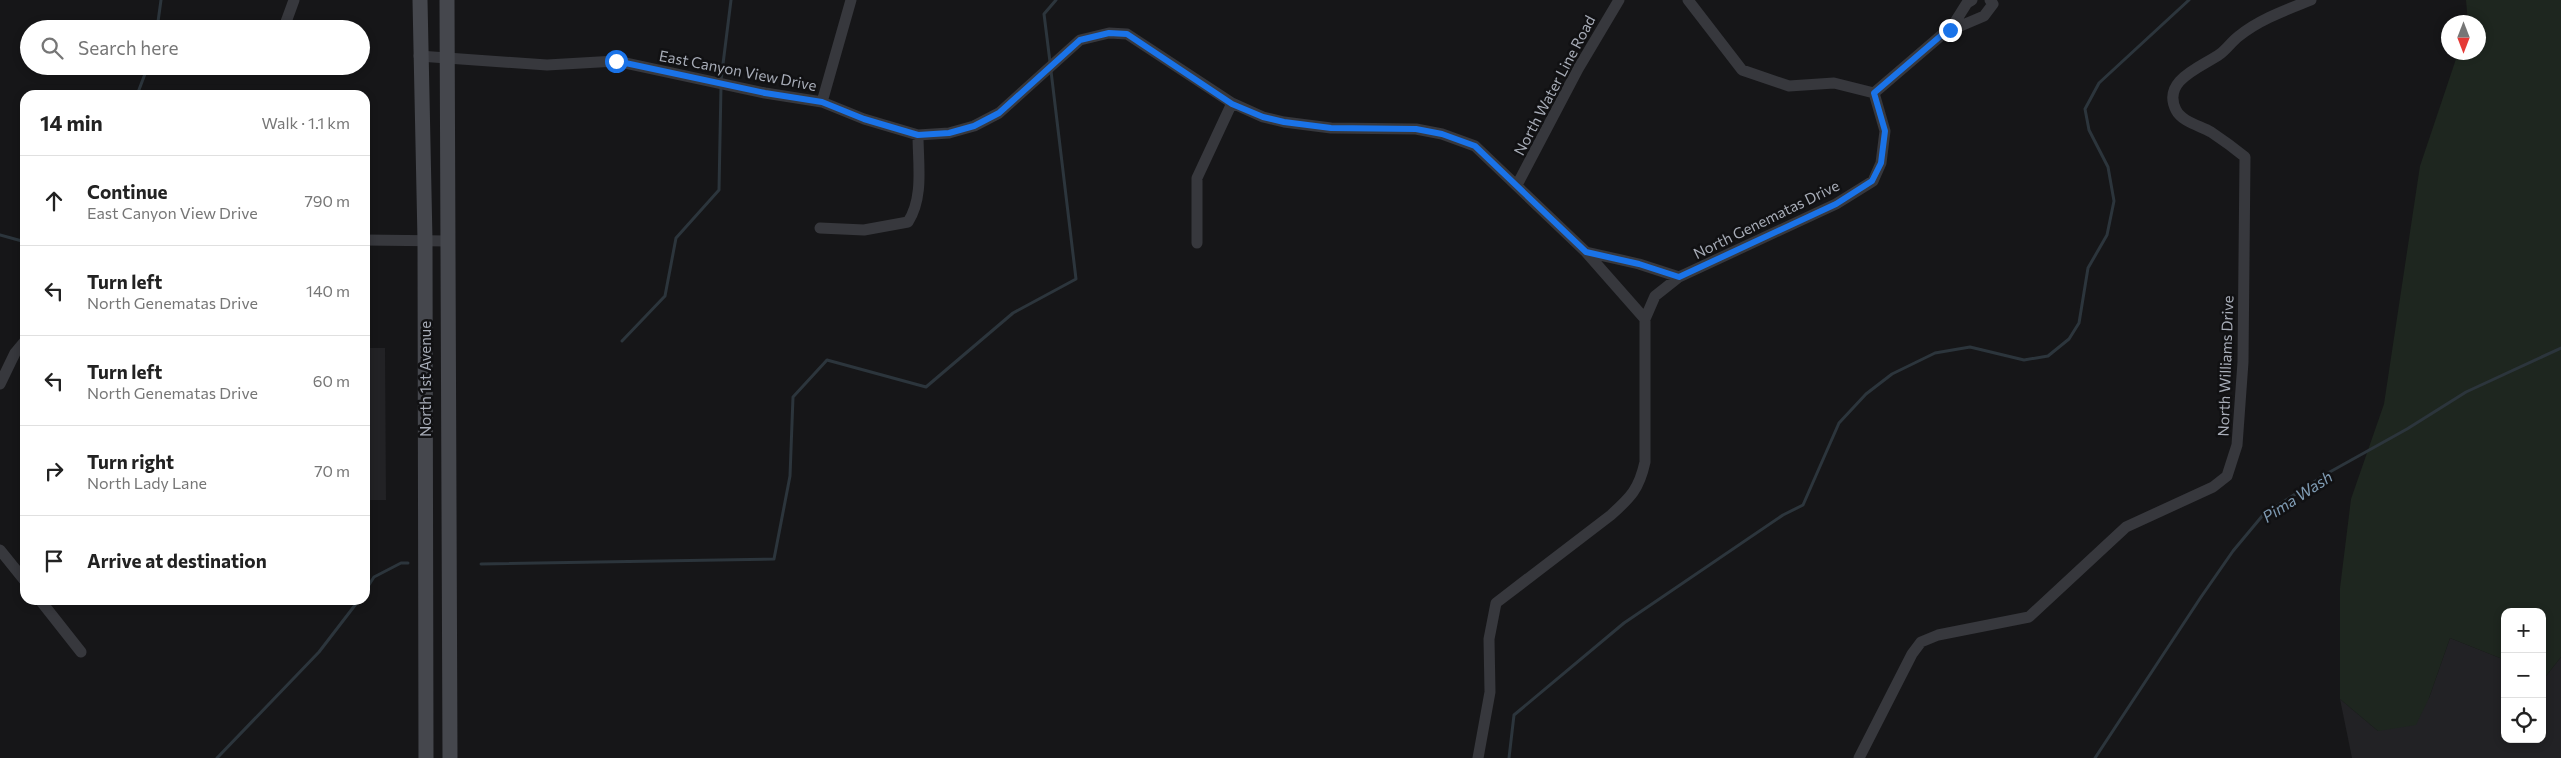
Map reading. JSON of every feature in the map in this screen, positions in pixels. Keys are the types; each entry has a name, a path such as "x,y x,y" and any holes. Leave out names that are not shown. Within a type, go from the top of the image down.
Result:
{"main road":[{"name":"North 1st Avenue","path":"420,0 419,56 425,240 426,758"},
{"name":"North 1st Avenue","path":"447,0 450,758"}],"street":[{"path":"287,20 294,0"},
{"path":"822,102 851,0"},
{"name":"North Water Line Road","path":"1517,185 1578,69 1619,0"},
{"path":"1688,0 1742,70 1789,86 1834,83 1874,93 1944,33 1984,16 1993,4 1990,0"},
{"path":"1950,30 1967,3 1972,0"},
{"name":"North Williams Drive","path":"1859,758 1912,654 1922,642 1938,635 2029,617 2126,527 2213,487 2227,476 2237,445 2244,362 2245,157 2210,132 2178,114 2175,108 2174,90 2181,79 2190,71 2224,51 2238,36 2254,26 2311,0"},
{"name":"East Canyon View Drive","path":"419,56 547,65 616,61 765,93 822,102 864,119 918,135 949,133 974,126 999,113 1080,40 1109,33 1127,34 1143,42 1232,104 1263,117 1284,122 1331,128 1416,129 1442,134 1475,146 1586,252 1645,319"},
{"name":"North Genematas Drive","path":"1478,758 1490,692 1488,639 1496,603 1611,515 1626,502 1640,482 1645,462 1645,319 1655,296 1679,277 1836,204 1872,181 1881,163 1885,131 1874,93"},
{"path":"1197,243 1198,178 1232,104"},
{"path":"820,228 864,230 908,222 915,211 918,198 918,135"},
{"path":"370,240 449,241"},
{"path":"1586,252 1639,264 1679,277"},
{"path":"0,384 14,353 20,346"},
{"path":"0,550 20,575"},
{"path":"44,605 81,652"}],"shaded area":[{"path":"2466,0 2561,0 2561,657 2546,676 2546,608 2501,608 2501,658 2450,638 2429,698 2416,725 2378,731 2340,699 2340,588 2351,499 2384,404 2420,166 2456,60 2486,60 2486,15 2467,15"},
{"path":"370,348 385,348 386,500 370,500"},
{"path":"2450,638 2501,658 2501,743 2546,743 2546,676 2561,657 2561,758 2352,758 2340,699 2378,731 2429,698"}],"waterway":[{"path":"158,20 161,0"},
{"path":"721,80 731,0"},
{"path":"1050,62 1044,14 1056,0"},
{"path":"1509,758 1514,715 1624,623 1783,515 1803,505 1839,423 1866,394 1892,374 1935,353 1970,347 2024,360 2048,356 2069,339 2079,323 2088,268 2107,235 2114,201 2108,167 2089,130 2085,109 2099,83 2189,0"},
{"path":"481,564 774,559 790,476 793,397 827,360 926,387 1013,313 1076,279 1051,71"},
{"path":"139,90 145,75"},
{"path":"622,341 665,296 676,238 719,190 721,86"},
{"path":"0,235 20,240"},
{"name":"Pima Wash","path":"2095,758 2201,597 2233,551 2263,515 2328,473 2407,429 2466,392 2561,348"},
{"path":"370,583 374,577 401,563 408,563"},
{"path":"217,758 319,652 355,605"}],"route":[{"path":"616,61 693,76 765,93 822,102 864,119 918,135 949,133 974,126 999,113 1080,40 1109,33 1127,34 1143,42 1232,104 1263,117 1284,122 1331,128 1416,129 1442,134 1475,146 1586,252 1639,264 1679,277 1836,204 1872,181 1881,163 1885,131 1874,93 1944,33 1950,30"}]}
